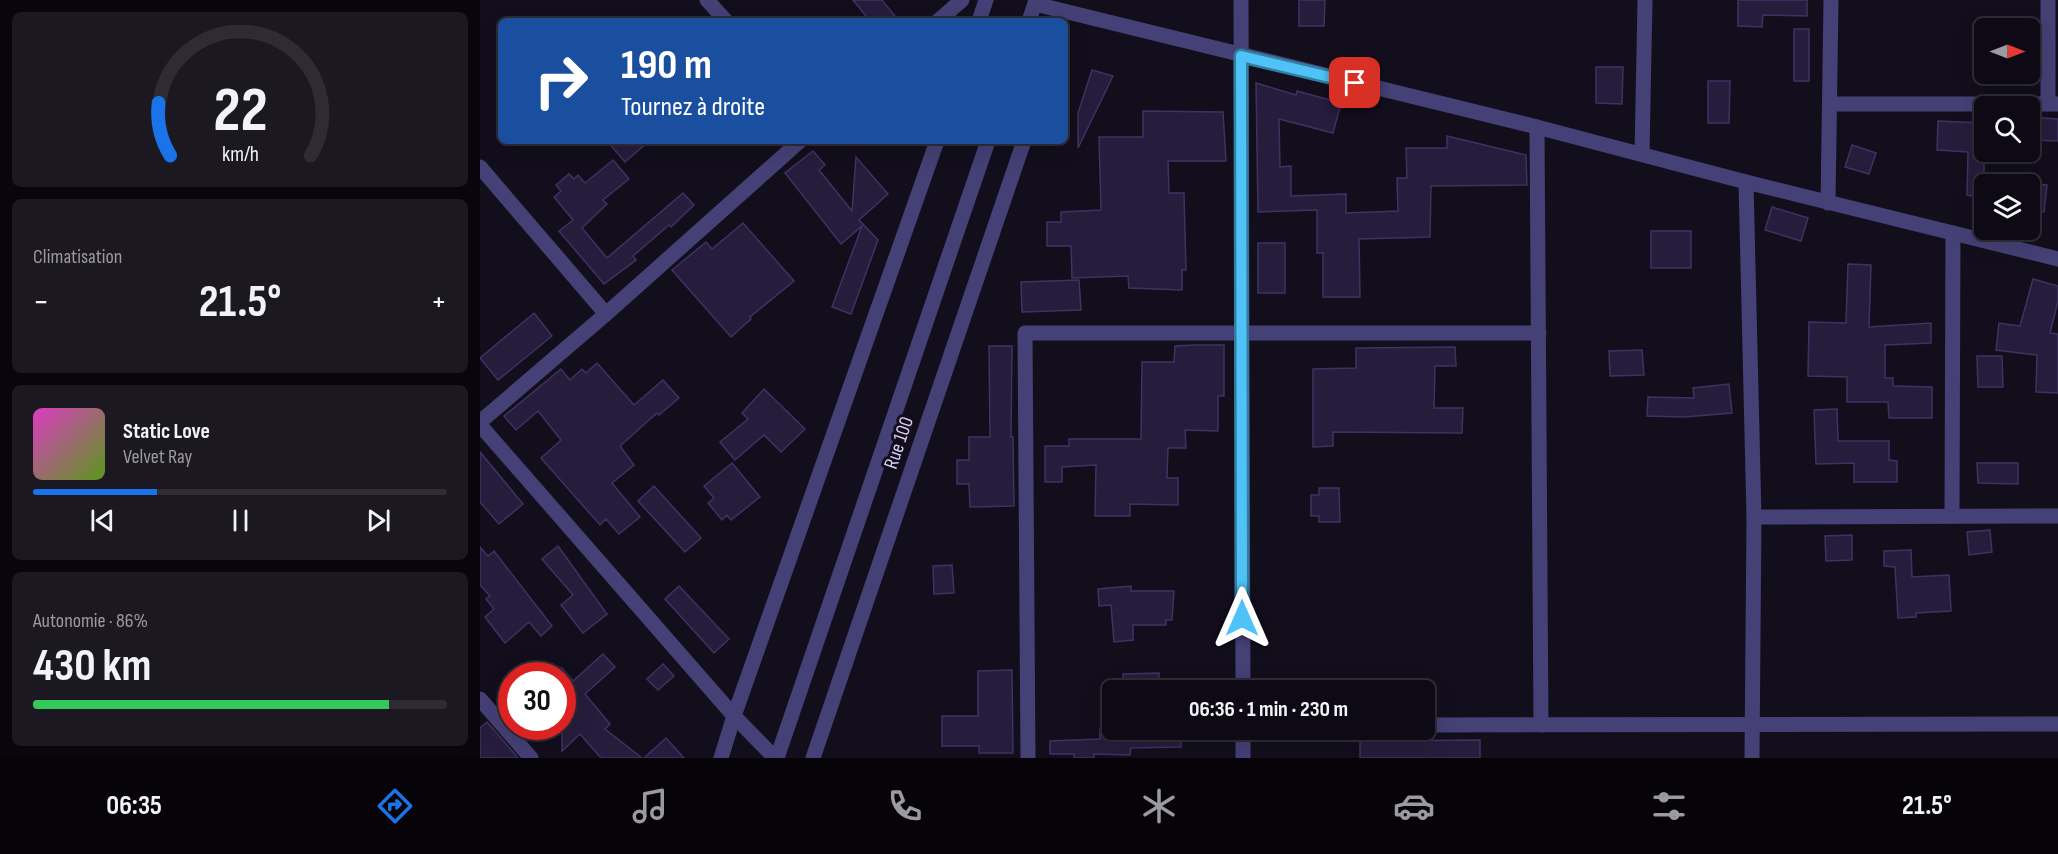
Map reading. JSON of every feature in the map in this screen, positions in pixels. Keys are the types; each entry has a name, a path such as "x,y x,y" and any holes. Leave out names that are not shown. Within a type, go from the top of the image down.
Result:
{"street":[{"path":"707,0 723,18"},
{"path":"941,18 962,0"},
{"path":"980,18 986,0"},
{"path":"1241,0 1243,680"},
{"path":"1642,154 1645,0"},
{"path":"1828,203 1831,0"},
{"path":"1830,104 2053,104 2048,0"},
{"path":"1030,18 1036,2 1241,56 1538,127 2058,260"},
{"path":"1538,127 1541,725"},
{"path":"797,144 480,424 734,716 776,758 987,144"},
{"path":"721,758 936,144"},
{"name":"Rue 100","path":"813,758 1023,144"},
{"path":"480,167 606,314"},
{"path":"1746,182 1754,517 1752,758"},
{"path":"1952,516 1953,233"},
{"path":"1028,758 1025,333 1539,333"},
{"path":"1754,517 2058,516"},
{"path":"480,699 531,758"},
{"path":"1435,725 2058,724"},
{"path":"1243,740 1243,758"}],"building":[{"path":"853,0 882,0 897,18 868,18"},
{"path":"1299,0 1325,0 1324,26 1299,26"},
{"path":"1738,0 1807,0 1807,16 1763,15 1762,27 1738,26"},
{"path":"1794,29 1809,29 1809,81 1794,81"},
{"path":"1596,67 1623,67 1622,104 1596,103"},
{"path":"1092,70 1113,76 1078,148 1078,113"},
{"path":"1708,81 1730,81 1729,123 1708,123"},
{"path":"1256,83 1296,95 1297,91 1341,103 1333,133 1279,119 1280,167 1291,166 1291,196 1346,194 1346,213 1398,211 1397,178 1407,178 1406,148 1447,148 1447,136 1526,155 1527,185 1431,186 1430,237 1359,239 1360,297 1323,297 1323,253 1317,253 1317,210 1258,212"},
{"path":"1143,111 1223,112 1226,161 1168,161 1169,193 1184,193 1186,270 1182,270 1182,290 1129,288 1128,276 1072,278 1071,246 1047,246 1047,222 1061,222 1061,212 1101,210 1099,137 1143,137"},
{"path":"2040,118 2058,119 2058,141 2040,140"},
{"path":"1938,121 1974,123 1974,162 1984,162 1984,174 1974,174 1974,197 1967,195 1968,152 1937,150"},
{"path":"610,144 646,144 625,162"},
{"path":"1852,145 1876,153 1869,174 1845,167"},
{"path":"813,151 825,165 819,170 852,211 856,157 888,194 859,220 878,240 851,314 832,307 862,226 841,244 785,173"},
{"path":"613,160 629,179 603,200 607,204 582,228 607,258 683,193 694,205 671,227 669,225 633,256 636,260 604,284 559,231 573,220 554,197 561,191 556,185 569,174 574,179 578,175 585,183"},
{"path":"2040,185 2047,185 2044,212 2040,211"},
{"path":"1772,207 1808,218 1801,241 1765,230"},
{"path":"743,223 794,281 750,317 751,319 731,337 672,270 706,242 712,249"},
{"path":"1651,231 1691,231 1691,268 1651,268"},
{"path":"1258,243 1285,243 1285,293 1258,293"},
{"path":"1848,264 1871,265 1869,327 1931,323 1931,343 1885,345 1885,378 1893,378 1893,386 1932,387 1932,418 1889,418 1888,402 1847,402 1847,377 1808,376 1809,322 1846,323"},
{"path":"2033,279 2058,286 2058,301 2050,333 2058,334 2058,393 2036,392 2037,355 1996,350 1999,323 2020,326"},
{"path":"1079,280 1081,310 1022,312 1021,282"},
{"path":"534,313 552,336 498,380 480,358"},
{"path":"1224,345 1224,396 1218,396 1218,431 1185,430 1186,448 1168,448 1167,478 1178,478 1178,505 1130,504 1130,516 1095,516 1096,465 1062,467 1062,482 1045,482 1045,446 1069,446 1069,439 1141,439 1142,362 1174,362 1175,346"},
{"path":"989,346 1012,346 1011,437 1013,437 1014,506 970,507 969,484 957,484 957,460 969,460 969,437 990,437"},
{"path":"1455,347 1456,366 1435,366 1434,408 1463,408 1462,433 1333,432 1333,446 1313,447 1313,369 1356,368 1356,348"},
{"path":"1642,350 1644,375 1610,376 1609,351"},
{"path":"1977,356 2002,356 2003,387 1978,387"},
{"path":"597,363 634,405 663,380 679,398 659,415 657,413 620,446 634,465 612,483 640,517 619,534 606,519 600,525 541,458 561,440 538,411 516,430 504,416 561,369 570,380 582,369 586,373"},
{"path":"1729,384 1732,413 1684,417 1647,416 1648,397 1694,398 1693,388"},
{"path":"764,389 805,429 781,452 764,435 735,460 720,442 748,419 742,413"},
{"path":"1837,409 1838,441 1889,441 1889,460 1897,461 1897,482 1854,482 1854,463 1816,464 1814,410"},
{"path":"480,452 523,504 499,524 480,502"},
{"path":"732,463 760,497 731,520 727,515 722,520 708,503 714,498 704,486"},
{"path":"1977,463 2018,463 2018,484 1978,483"},
{"path":"654,486 701,538 685,552 638,501"},
{"path":"1319,488 1339,488 1340,522 1319,522 1319,516 1311,516 1311,495 1319,495"},
{"path":"1990,530 1992,552 1969,555 1967,532"},
{"path":"1852,535 1852,560 1826,561 1825,536"},
{"path":"558,546 607,614 583,633 561,605 573,595 542,559"},
{"path":"480,547 488,556 494,551 552,626 541,636 529,622 505,643 485,617 494,609 486,599 490,596 480,585"},
{"path":"1911,550 1912,577 1949,575 1951,611 1916,613 1916,617 1898,618 1895,567 1884,566 1884,551"},
{"path":"952,565 954,593 934,594 933,566"},
{"path":"679,586 729,639 714,653 665,599"},
{"path":"1131,586 1131,591 1174,591 1172,620 1166,620 1166,625 1133,625 1133,640 1114,642 1111,605 1099,606 1098,589"},
{"path":"603,654 615,667 585,694 610,724 605,729 642,758 601,758 580,734 576,738 576,678"},
{"path":"663,664 674,676 658,690 647,679"},
{"path":"1012,670 1013,753 979,753 979,746 942,746 942,716 978,716 978,671"},
{"path":"1159,673 1159,680 1123,680 1123,674"},
{"path":"487,722 498,735 498,740 502,740 518,758 480,758 480,728"},
{"path":"1100,729 1102,729 1102,740 1181,740 1181,747 1131,748 1130,755 1094,754 1094,758 1074,758 1074,754 1050,754 1050,741 1100,739"},
{"path":"666,738 684,758 644,758"},
{"path":"562,740 574,740 562,751"},
{"path":"1480,740 1480,758 1360,758 1360,741"}],"route":[{"path":"1242,618 1241,56 1355,83"}]}
